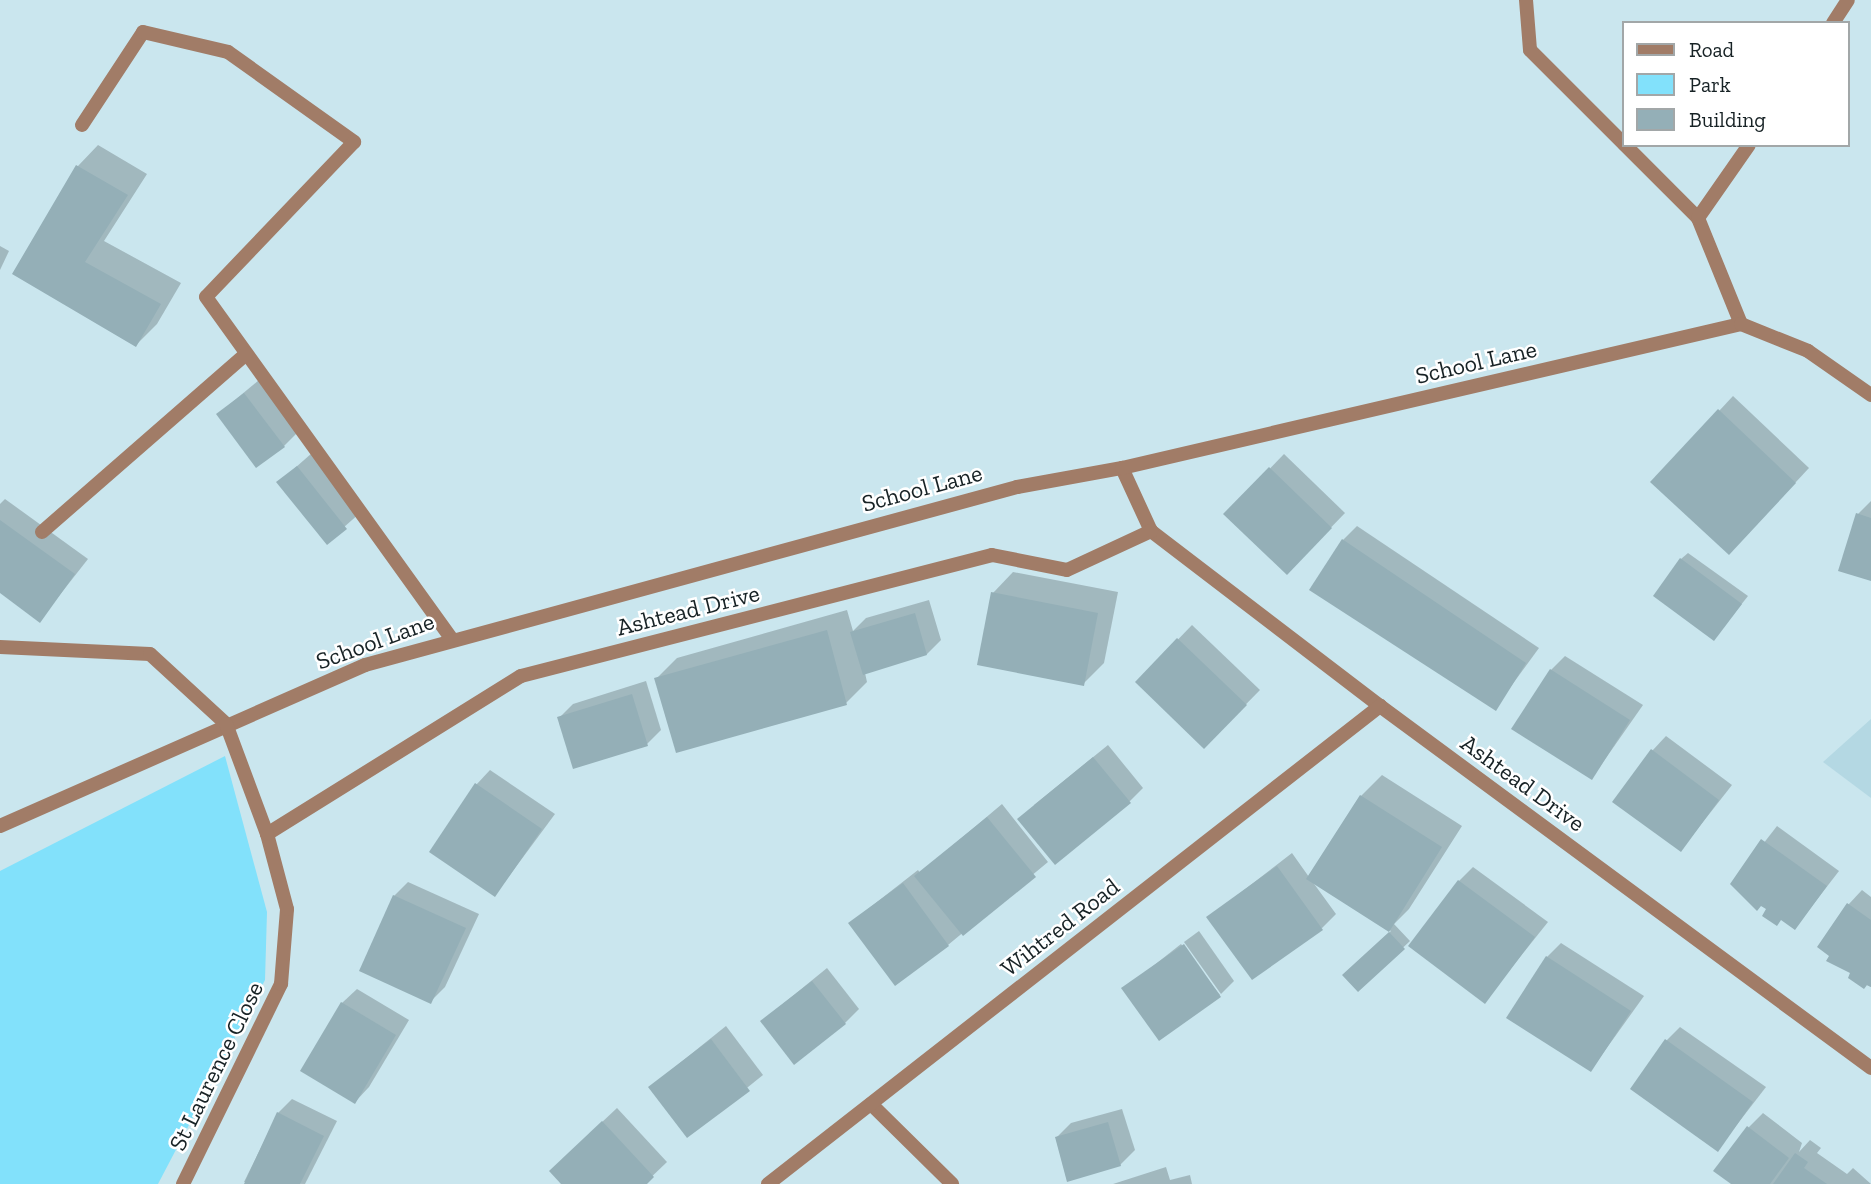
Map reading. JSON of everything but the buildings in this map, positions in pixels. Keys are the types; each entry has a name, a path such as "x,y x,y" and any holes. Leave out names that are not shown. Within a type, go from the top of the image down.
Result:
{"street":[{"path":"1527,0 1530,50 1622,142"},
{"path":"1834,21 1848,0"},
{"path":"82,125 143,32 228,52 354,142 206,297 451,638"},
{"path":"1627,147 1699,218 1741,324 1808,351 1871,395"},
{"path":"1699,218 1748,147"},
{"name":"School Lane","path":"0,826 226,724 365,665 451,638 1017,486 1122,468 1741,324"},
{"path":"42,532 246,354"},
{"name":"Ashtead Drive","path":"1122,468 1151,531 1380,706 1871,1068"},
{"name":"Ashtead Drive","path":"267,834 521,676 992,555 1067,570 1151,531"},
{"path":"0,647 150,654 226,724"},
{"name":"Wihtred Road","path":"768,1184 1380,706"},
{"name":"St Laurence Close","path":"183,1184 281,984 287,909 267,834 226,724"},
{"path":"871,1104 952,1184"}],"shaded area":[{"path":"1871,719 1871,798 1823,762"}],"green space":[{"path":"225,756 267,912 265,980 158,1184 0,1184 0,871"}]}
